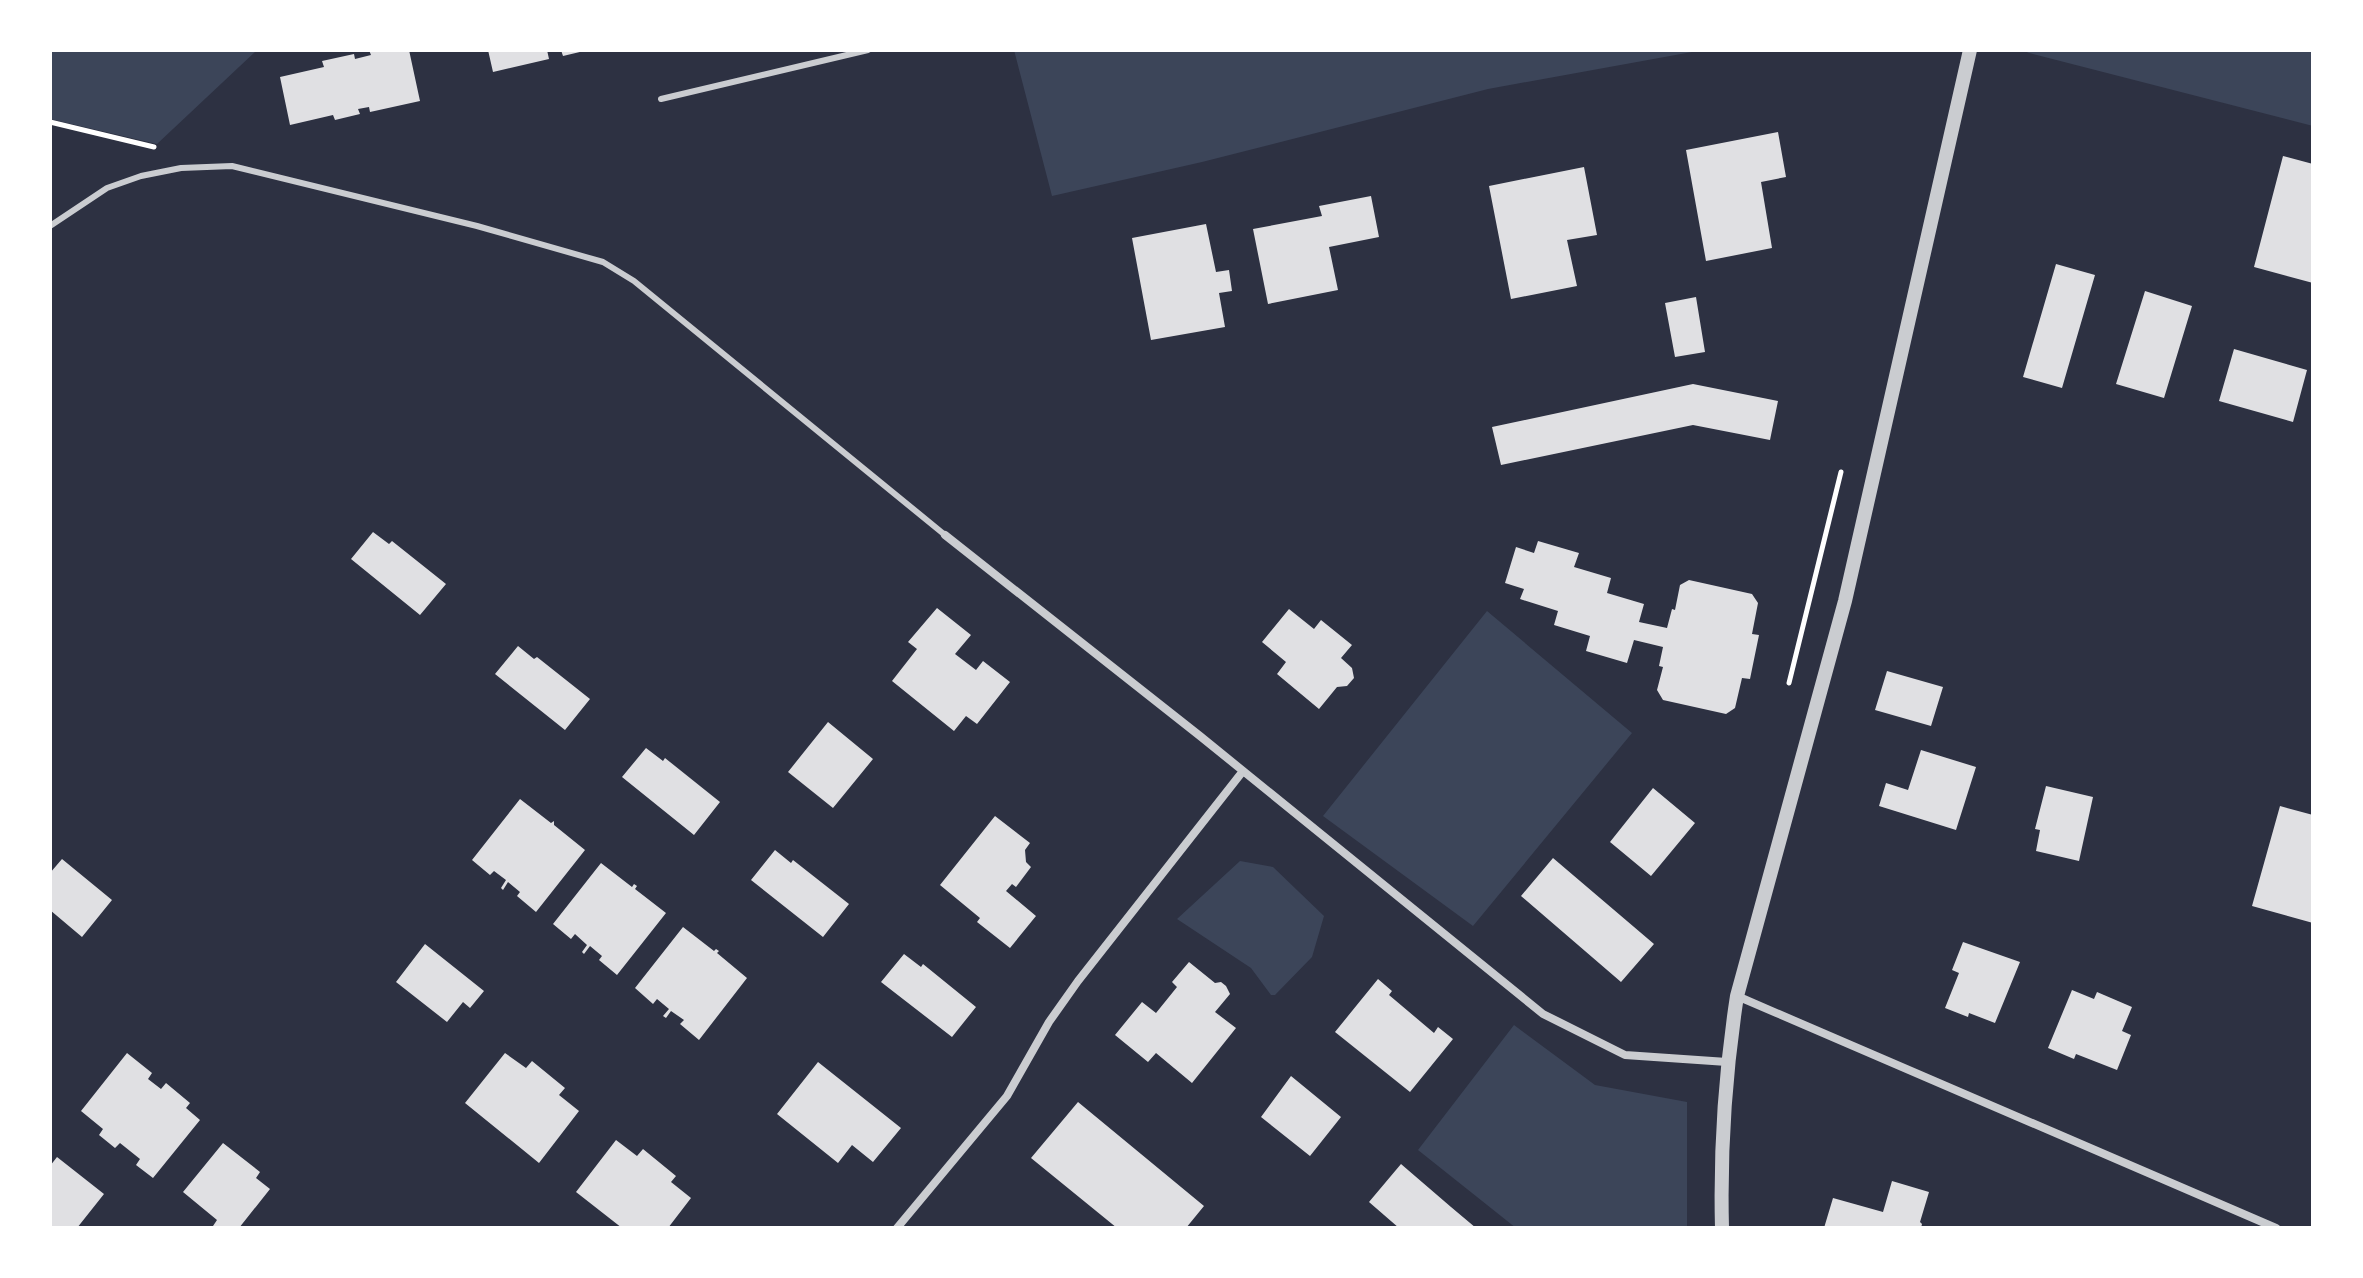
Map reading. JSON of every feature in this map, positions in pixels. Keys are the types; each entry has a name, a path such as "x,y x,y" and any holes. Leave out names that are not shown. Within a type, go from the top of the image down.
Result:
{"street":[{"path":"1722,1228 1721,1165 1727,1062 1737,996 1845,601 1970,50"},
{"path":"945,535 1543,1014 1625,1055 1727,1062"},
{"path":"897,1228 1007,1096 1049,1022 1078,981 1243,771"},
{"path":"1737,996 2276,1228"}],"lane":[{"path":"661,99 868,50"},
{"path":"50,226 107,188 141,176 181,168 232,166 477,226 603,262 634,281 945,535"}],"path":[{"path":"50,122 159,148"}],"shaded area":[{"path":"50,50 257,50 157,144 50,119"},
{"path":"1014,50 1703,50 1488,89 1202,162 1052,196"},
{"path":"2022,50 2313,50 2313,126 2029,53"},
{"path":"1487,611 1632,733 1473,926 1323,816"},
{"path":"1240,861 1273,867 1324,916 1312,957 1275,995 1271,995 1251,968 1177,919"},
{"path":"1514,1025 1595,1085 1687,1102 1687,1228 1516,1228 1418,1150"}],"building":[{"path":"369,50 409,50 420,101 370,112 369,107 358,109 360,114 335,120 333,115 290,125 280,77 324,67 322,61 354,54 355,59 371,55"},
{"path":"488,50 547,50 549,59 493,72"},
{"path":"561,50 584,50 584,51 563,56"},
{"path":"1778,132 1786,177 1761,182 1772,248 1706,261 1686,150"},
{"path":"2283,156 2313,164 2313,283 2254,267"},
{"path":"1584,167 1597,235 1567,240 1577,286 1511,299 1489,186"},
{"path":"1371,196 1379,237 1329,247 1338,290 1268,304 1253,229 1322,216 1319,206"},
{"path":"1206,224 1216,272 1229,270 1232,291 1219,293 1225,327 1151,340 1132,238"},
{"path":"2056,264 2095,275 2062,388 2023,377"},
{"path":"2145,291 2192,306 2164,398 2116,384"},
{"path":"1696,297 1705,352 1675,357 1665,303"},
{"path":"2234,349 2307,370 2293,422 2219,401"},
{"path":"1693,384 1778,401 1770,440 1693,425 1501,465 1492,427"},
{"path":"373,532 389,544 392,541 446,584 420,615 351,559"},
{"path":"1538,541 1579,553 1574,567 1611,578 1607,593 1644,604 1639,622 1667,628 1672,609 1675,610 1680,585 1689,580 1752,594 1758,603 1752,634 1759,635 1750,679 1742,678 1735,708 1726,714 1663,700 1657,690 1663,667 1659,666 1663,647 1634,640 1627,663 1586,651 1590,636 1554,625 1558,611 1520,599 1524,589 1505,583 1516,547 1534,553"},
{"path":"937,608 971,635 955,654 976,670 983,661 1010,682 977,724 966,716 954,731 892,681 917,649 908,642"},
{"path":"1289,609 1314,629 1321,620 1352,645 1341,658 1352,668 1354,678 1347,686 1337,687 1319,709 1277,674 1286,662 1262,642"},
{"path":"518,646 534,659 537,657 590,699 565,730 495,674"},
{"path":"1887,671 1943,687 1931,726 1875,710"},
{"path":"828,722 873,759 833,808 788,772"},
{"path":"646,748 663,761 665,758 720,802 694,835 622,777"},
{"path":"1921,750 1976,767 1956,830 1879,806 1886,783 1908,790"},
{"path":"2046,786 2093,797 2079,861 2036,851 2040,830 2035,829"},
{"path":"1653,788 1695,823 1651,876 1610,842"},
{"path":"520,799 551,823 554,821 554,825 585,850 536,912 517,896 520,892 508,882 503,890 501,888 506,880 494,871 490,875 472,860"},
{"path":"2280,806 2313,815 2313,923 2252,906"},
{"path":"995,816 1030,843 1025,850 1026,862 1031,867 1016,887 1012,884 1006,891 1036,916 1010,948 977,922 980,918 940,885"},
{"path":"775,850 791,863 793,860 849,904 823,937 751,880"},
{"path":"1553,858 1654,944 1621,982 1521,896"},
{"path":"62,859 112,900 82,937 50,910 50,873"},
{"path":"601,863 632,887 634,884 637,886 635,889 666,913 617,975 599,960 602,956 590,946 584,954 582,952 587,945 575,934 571,939 553,924"},
{"path":"683,927 714,951 719,951 717,953 747,978 699,1040 680,1024 684,1020 671,1011 666,1018 663,1016 669,1009 657,999 653,1004 635,988"},
{"path":"1963,942 2020,962 1995,1023 1945,1008 1959,973 1952,970"},
{"path":"425,944 484,991 470,1008 463,1002 447,1022 396,982"},
{"path":"904,954 921,967 923,964 976,1007 952,1037 881,982"},
{"path":"1189,962 1215,983 1221,982 1226,986 1230,994 1215,1012 1236,1028 1192,1083 1156,1053 1148,1062 1115,1035 1142,1002 1156,1013 1177,987 1172,982"},
{"path":"1378,979 1392,991 1389,995 1434,1033 1438,1027 1453,1039 1410,1092 1335,1032"},
{"path":"2072,990 2094,999 2097,992 2132,1007 2122,1031 2131,1035 2117,1070 2076,1054 2074,1059 2048,1048"},
{"path":"127,1053 152,1073 148,1079 161,1089 166,1083 190,1103 186,1108 200,1120 153,1178 136,1165 140,1159 120,1143 115,1148 99,1135 103,1129 81,1111"},
{"path":"505,1053 526,1068 532,1061 565,1088 559,1095 579,1111 539,1163 465,1103"},
{"path":"818,1062 901,1128 873,1162 852,1145 838,1163 777,1114"},
{"path":"1291,1076 1341,1117 1310,1156 1261,1117"},
{"path":"1078,1102 1204,1206 1186,1228 1117,1228 1031,1158"},
{"path":"616,1140 637,1156 643,1149 676,1176 671,1182 691,1198 668,1228 622,1228 576,1192"},
{"path":"223,1143 260,1172 256,1178 270,1189 239,1228 216,1228 213,1226 217,1220 183,1192"},
{"path":"57,1157 104,1194 77,1228 50,1228 50,1166"},
{"path":"1401,1164 1476,1228 1399,1228 1369,1202"},
{"path":"1892,1181 1929,1192 1921,1228 1824,1228 1833,1198 1883,1212"}]}
